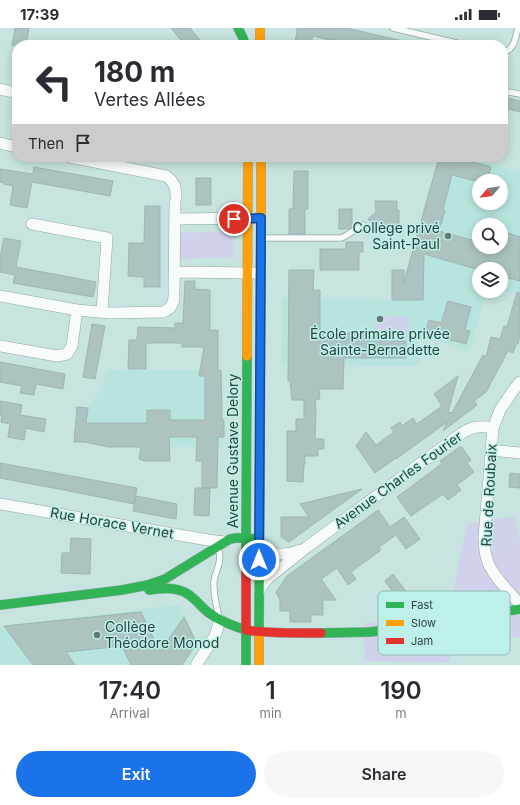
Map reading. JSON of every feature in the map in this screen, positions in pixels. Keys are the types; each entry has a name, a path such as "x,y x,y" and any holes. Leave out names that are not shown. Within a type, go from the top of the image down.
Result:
{"main road":[{"path":"238,28 244,40"},
{"path":"260,28 260,40"},
{"name":"Avenue Gustave Delory","path":"246,665 248,162"},
{"name":"Avenue Gustave Delory","path":"259,665 261,162"},
{"path":"0,605 122,590 148,585 165,579 233,538 246,537"},
{"name":"Avenue Charles Fourier","path":"246,537 254,539 259,549"},
{"path":"122,590 180,590 192,596 205,609 220,620 246,630 259,632 378,631"},
{"path":"510,611 520,609"}],"street":[{"path":"0,89 12,92"},
{"path":"0,143 12,146"},
{"path":"0,296 78,310 118,313 163,312 173,304 176,190 172,179 114,162"},
{"path":"175,219 261,218"},
{"path":"32,224 107,238 102,312"},
{"path":"175,272 260,273"},
{"path":"0,346 57,356 67,354 72,346 78,310"},
{"name":"Rue de Roubaix","path":"509,591 493,572 489,564 484,548 484,537 493,428 500,410 520,382"},
{"name":"Avenue Charles Fourier","path":"259,593 262,586 268,579 307,547 462,433 478,426 493,428"},
{"path":"491,450 520,453"},
{"name":"Rue Horace Vernet","path":"0,504 208,540 221,544"},
{"name":"Avenue Charles Fourier","path":"246,551 259,549 274,554 287,554 294,553 307,547"},
{"name":"Rue de Roubaix","path":"510,592 520,604"},
{"path":"196,665 215,636 220,620"}],"lane":[{"path":"392,28 444,40"},
{"path":"508,50 513,46 518,28"},
{"path":"508,92 520,94"},
{"path":"248,238 342,238 363,225"},
{"path":"220,620 214,588 214,578 220,559 221,544"}],"shaded area":[{"name":"École primaire privée Sainte-Bernadette","path":"438,162 482,162 520,172 520,296 508,292 508,262 472,262 472,298 484,298 470,351 425,338 417,338 420,361 415,366 282,365 282,298 391,300 392,270 423,270 426,255 413,251"},
{"path":"233,231 234,257 180,259 179,233"},
{"path":"376,316 409,317 408,334 375,333"},
{"path":"108,370 221,370 222,419 224,420 223,447 109,447 84,442 87,408 102,388"},
{"path":"515,516 520,542 520,637 510,637 510,591 453,591 467,524"},
{"name":"Collège Théodore Monod","path":"180,605 198,644 184,665 0,665 0,626"},
{"path":"378,621 378,655 451,655 448,663 365,661 364,623"}],"building":[{"path":"15,28 29,28 27,40 13,40"},
{"path":"171,28 190,28 200,40 181,40"},
{"path":"297,28 346,28 399,40 330,40 313,36 312,40 295,40"},
{"path":"508,98 520,101 520,112 508,109"},
{"path":"438,162 472,162 491,167 489,174 472,174 472,180 452,175 443,210 445,211 439,231 472,240 472,254 508,254 508,233 520,237 520,281 508,278 508,262 472,262 472,268 424,254 423,300 392,300 392,270 404,270 404,282"},
{"path":"34,167 113,181 110,196 32,182 27,208 10,205 13,186 0,182 0,169 33,174"},
{"path":"294,171 308,171 308,209 305,209 305,234 289,234 289,209 293,209"},
{"path":"196,178 211,178 211,205 196,205"},
{"path":"375,201 397,201 397,211 399,210 399,230 372,231 373,223 368,219 376,212"},
{"path":"145,206 160,206 160,287 144,287 144,277 128,276 129,243 144,243"},
{"path":"339,209 352,209 352,227 348,229 339,229"},
{"path":"4,238 21,241 16,267 96,282 93,297 13,283 15,275 0,272 0,257"},
{"path":"346,242 363,242 363,252 359,252 359,270 320,270 320,249 346,249"},
{"path":"289,270 314,270 313,290 320,290 320,333 392,333 392,341 406,341 406,358 344,358 343,389 319,389 320,399 315,400 315,439 324,439 324,449 318,449 318,456 305,456 303,482 287,481 287,431 296,431 296,419 304,419 304,400 292,400 290,381 288,381"},
{"path":"185,281 195,281 195,289 210,290 210,330 218,330 218,370 221,370 222,420 224,420 224,437 218,437 217,488 202,488 202,461 196,461 197,437 169,437 170,461 145,461 139,459 141,447 108,447 85,442 74,442 77,407 88,408 86,423 147,423 147,410 170,410 170,420 205,420 205,376 199,376 204,347 182,347 182,343 146,343 146,369 128,369 129,340 137,340 138,327 175,328 175,323 183,323"},
{"path":"517,292 520,293 520,336 518,344 516,344 513,353 508,351 486,392 474,401 477,405 443,431 447,422 375,473 356,446 366,432 376,445 394,432 391,428 400,422 402,426 413,418 417,424 442,406 434,394 458,376 448,412 452,413 483,355 486,357 491,337 500,339 504,326 507,327"},
{"path":"448,301 471,307 465,330 470,331 466,344 425,333 429,320 441,323"},
{"path":"92,324 105,326 95,379 83,377"},
{"path":"0,362 65,374 63,389 36,384 34,395 20,393 22,386 0,382"},
{"path":"0,401 22,405 20,415 46,419 44,432 26,428 24,440 8,437 10,424 1,422 2,416 0,415"},
{"path":"461,446 471,460 467,463 474,472 457,485 461,490 448,500 443,494 411,516 397,497 436,468 442,463 440,461"},
{"path":"0,463 137,488 134,504 0,478"},
{"path":"510,473 520,474 520,488 509,487"},
{"path":"195,488 210,488 209,516 194,515"},
{"path":"362,489 289,542 281,537 281,517 309,517 300,504"},
{"path":"136,496 177,504 176,519 133,511"},
{"path":"378,510 390,527 404,517 420,539 406,549 396,535 379,547 381,550 351,572 356,579 348,585 337,568 321,579 336,600 323,600 323,615 311,615 311,622 290,622 290,611 280,611 280,600 276,592 287,576"},
{"path":"71,538 91,539 90,574 61,573 62,553 70,553"},
{"path":"393,574 406,591 392,591 385,581"},
{"name":"Collège Théodore Monod","path":"141,612 160,652 184,617 196,642 182,665 131,665 122,646 66,652 75,665 33,665 4,626"}],"traffic: fast":[{"path":"238,28 244,40"},
{"path":"259,632 261,245"},
{"path":"246,550 247,356"},
{"path":"0,605 122,590 148,585 165,579 230,539 249,538 254,539 257,543"},
{"path":"149,590 167,588 183,591 213,616 246,630 246,665"},
{"path":"510,611 520,609"},
{"path":"321,633 378,631"}],"traffic: slow":[{"path":"260,28 260,40"},
{"path":"247,356 248,162"},
{"path":"261,162 261,245"},
{"path":"259,632 259,665"}],"traffic: jam":[{"path":"246,550 246,630 274,633 321,633"}],"place":[{"name":"Collège privé Saint-Paul","path":"448,236"},
{"name":"École primaire privée Sainte-Bernadette","path":"380,319"},
{"name":"Collège Théodore Monod","path":"97,635"}],"route":[{"path":"234,219 261,218 259,560"}]}
